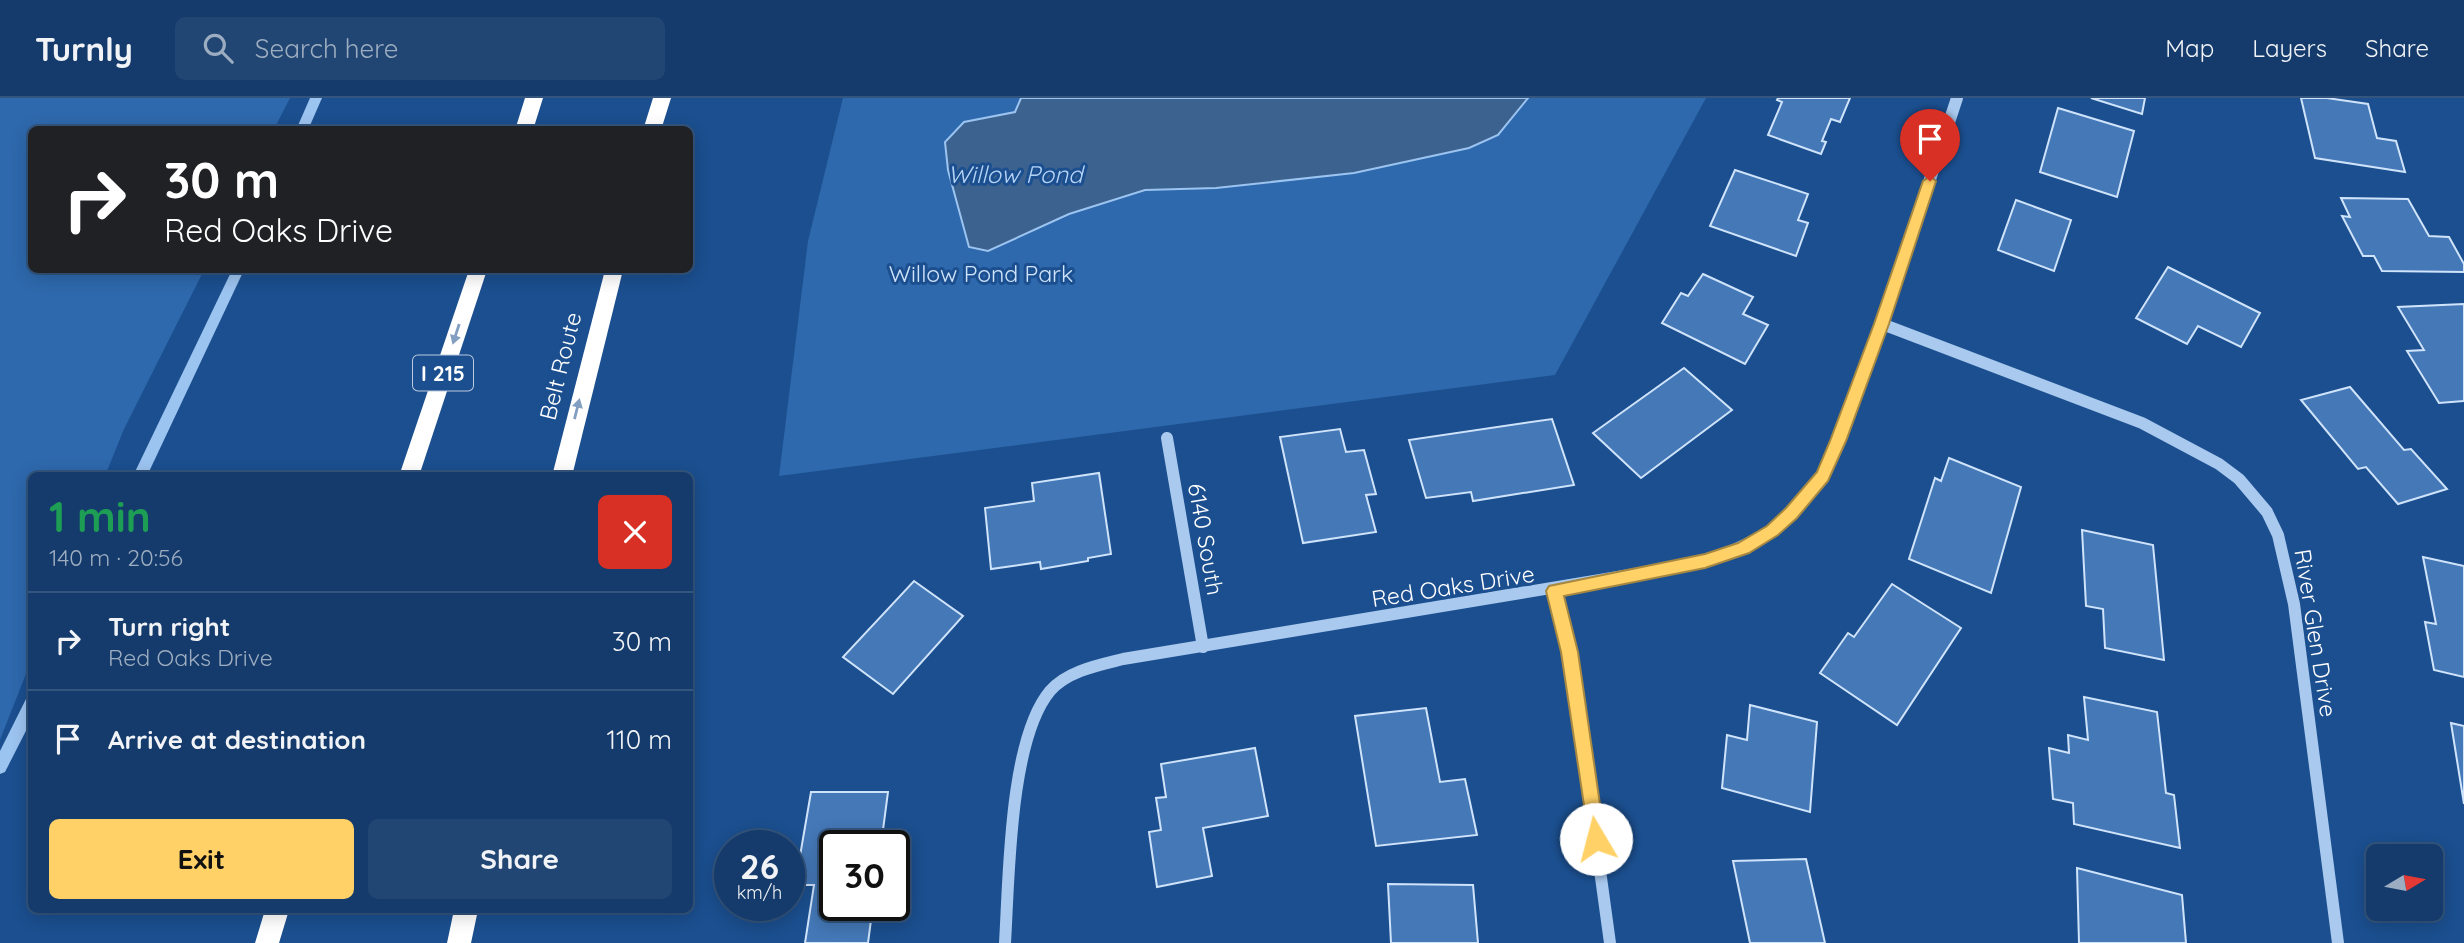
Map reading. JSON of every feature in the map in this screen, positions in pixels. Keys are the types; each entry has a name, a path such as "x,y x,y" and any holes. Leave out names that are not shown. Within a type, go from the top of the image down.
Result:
{"highway":[{"path":"525,126 534,98"},
{"path":"653,126 662,98"},
{"name":"I 215","path":"410,472 477,273"},
{"name":"Belt Route","path":"563,472 613,273"},
{"path":"267,943 276,913"},
{"path":"459,943 465,913"}],"street":[{"name":"Red Oaks Drive","path":"1005,943 1022,757 1035,715 1049,692 1067,678 1090,667 1123,659 1555,591 1705,561 1743,548 1773,530 1823,476 1882,324 1957,98"},
{"name":"River Glen Drive","path":"1882,324 2142,423 2219,464 2239,479 2267,512 2278,535 2294,604 2338,943"},
{"name":"6140 South","path":"1167,438 1203,647"},
{"path":"1555,591 1570,652 1611,943"}],"green space":[{"path":"0,98 290,98 276,126 28,126 28,273 202,273 124,429 107,472 28,472 28,669 0,740"},
{"name":"Willow Pond Park","path":"843,98 1706,98 1555,375 779,476 808,241"}],"water":[{"name":"Willow Pond","path":"1021,98 1528,98 1498,135 1469,148 1354,173 1216,188 1145,190 1069,214 988,251 969,247 948,170 945,142 964,122 1015,112"}],"building":[{"path":"1850,98 1840,122 1831,119 1822,141 1826,142 1821,154 1768,135 1782,102 1777,100"},
{"path":"2091,98 2145,98 2142,114"},
{"path":"2301,98 2327,98 2368,104 2377,138 2396,141 2405,172 2315,158"},
{"path":"2058,108 2134,131 2117,197 2040,172"},
{"path":"1735,170 1808,194 1798,220 1808,223 1796,256 1710,226"},
{"path":"2341,198 2408,199 2429,236 2449,237 2464,264 2464,272 2382,271 2374,256 2363,256 2342,216 2350,217"},
{"path":"2016,200 2071,220 2054,271 1998,250"},
{"path":"2168,267 2260,313 2241,347 2198,326 2187,344 2136,318"},
{"path":"1703,274 1753,297 1743,314 1768,325 1745,364 1662,323 1681,293 1688,296"},
{"path":"2464,304 2464,401 2439,403 2407,351 2424,350 2398,307"},
{"path":"1684,368 1732,410 1641,478 1593,433"},
{"path":"2350,387 2404,450 2411,449 2447,489 2398,504 2366,467 2358,469 2301,400"},
{"path":"1552,419 1574,485 1473,501 1471,492 1426,498 1409,440"},
{"path":"1340,429 1346,452 1364,450 1376,494 1366,495 1376,532 1303,543 1280,437"},
{"path":"1949,458 2021,487 1991,593 1909,559 1935,478 1941,481"},
{"path":"1099,473 1111,554 1041,569 1040,562 991,569 985,508 1034,501 1032,483"},
{"path":"2082,530 2153,545 2164,660 2105,648 2103,609 2086,606"},
{"path":"2423,557 2464,566 2464,677 2434,670 2425,622 2436,624"},
{"path":"914,581 963,616 893,694 843,657"},
{"path":"1892,584 1961,628 1897,725 1820,673 1848,633 1854,637"},
{"path":"2084,697 2157,712 2166,793 2174,795 2180,848 2074,824 2073,803 2053,799 2049,748 2069,753 2068,735 2088,740"},
{"path":"1750,705 1817,722 1810,812 1722,788 1727,735 1747,740"},
{"path":"1426,708 1440,782 1465,779 1477,835 1376,846 1355,716"},
{"path":"2451,723 2464,726 2464,804"},
{"path":"1255,748 1268,816 1203,828 1212,876 1157,887 1149,832 1161,830 1156,798 1166,797 1161,764"},
{"path":"811,792 888,792 883,830 819,830 819,921 871,921 868,943 805,943 814,885 805,885 804,830"},
{"path":"1806,859 1825,943 1750,943 1733,861"},
{"path":"2077,868 2182,895 2186,943 2079,943"},
{"path":"1388,884 1473,885 1478,943 1391,943"}],"waterway":[{"path":"304,126 316,98"},
{"path":"142,472 237,273"},
{"path":"0,767 28,710"}],"route":[{"path":"1596,839 1570,652 1555,591 1705,561 1743,548 1773,530 1791,513 1823,476 1838,441 1882,324 1930,181"}]}
